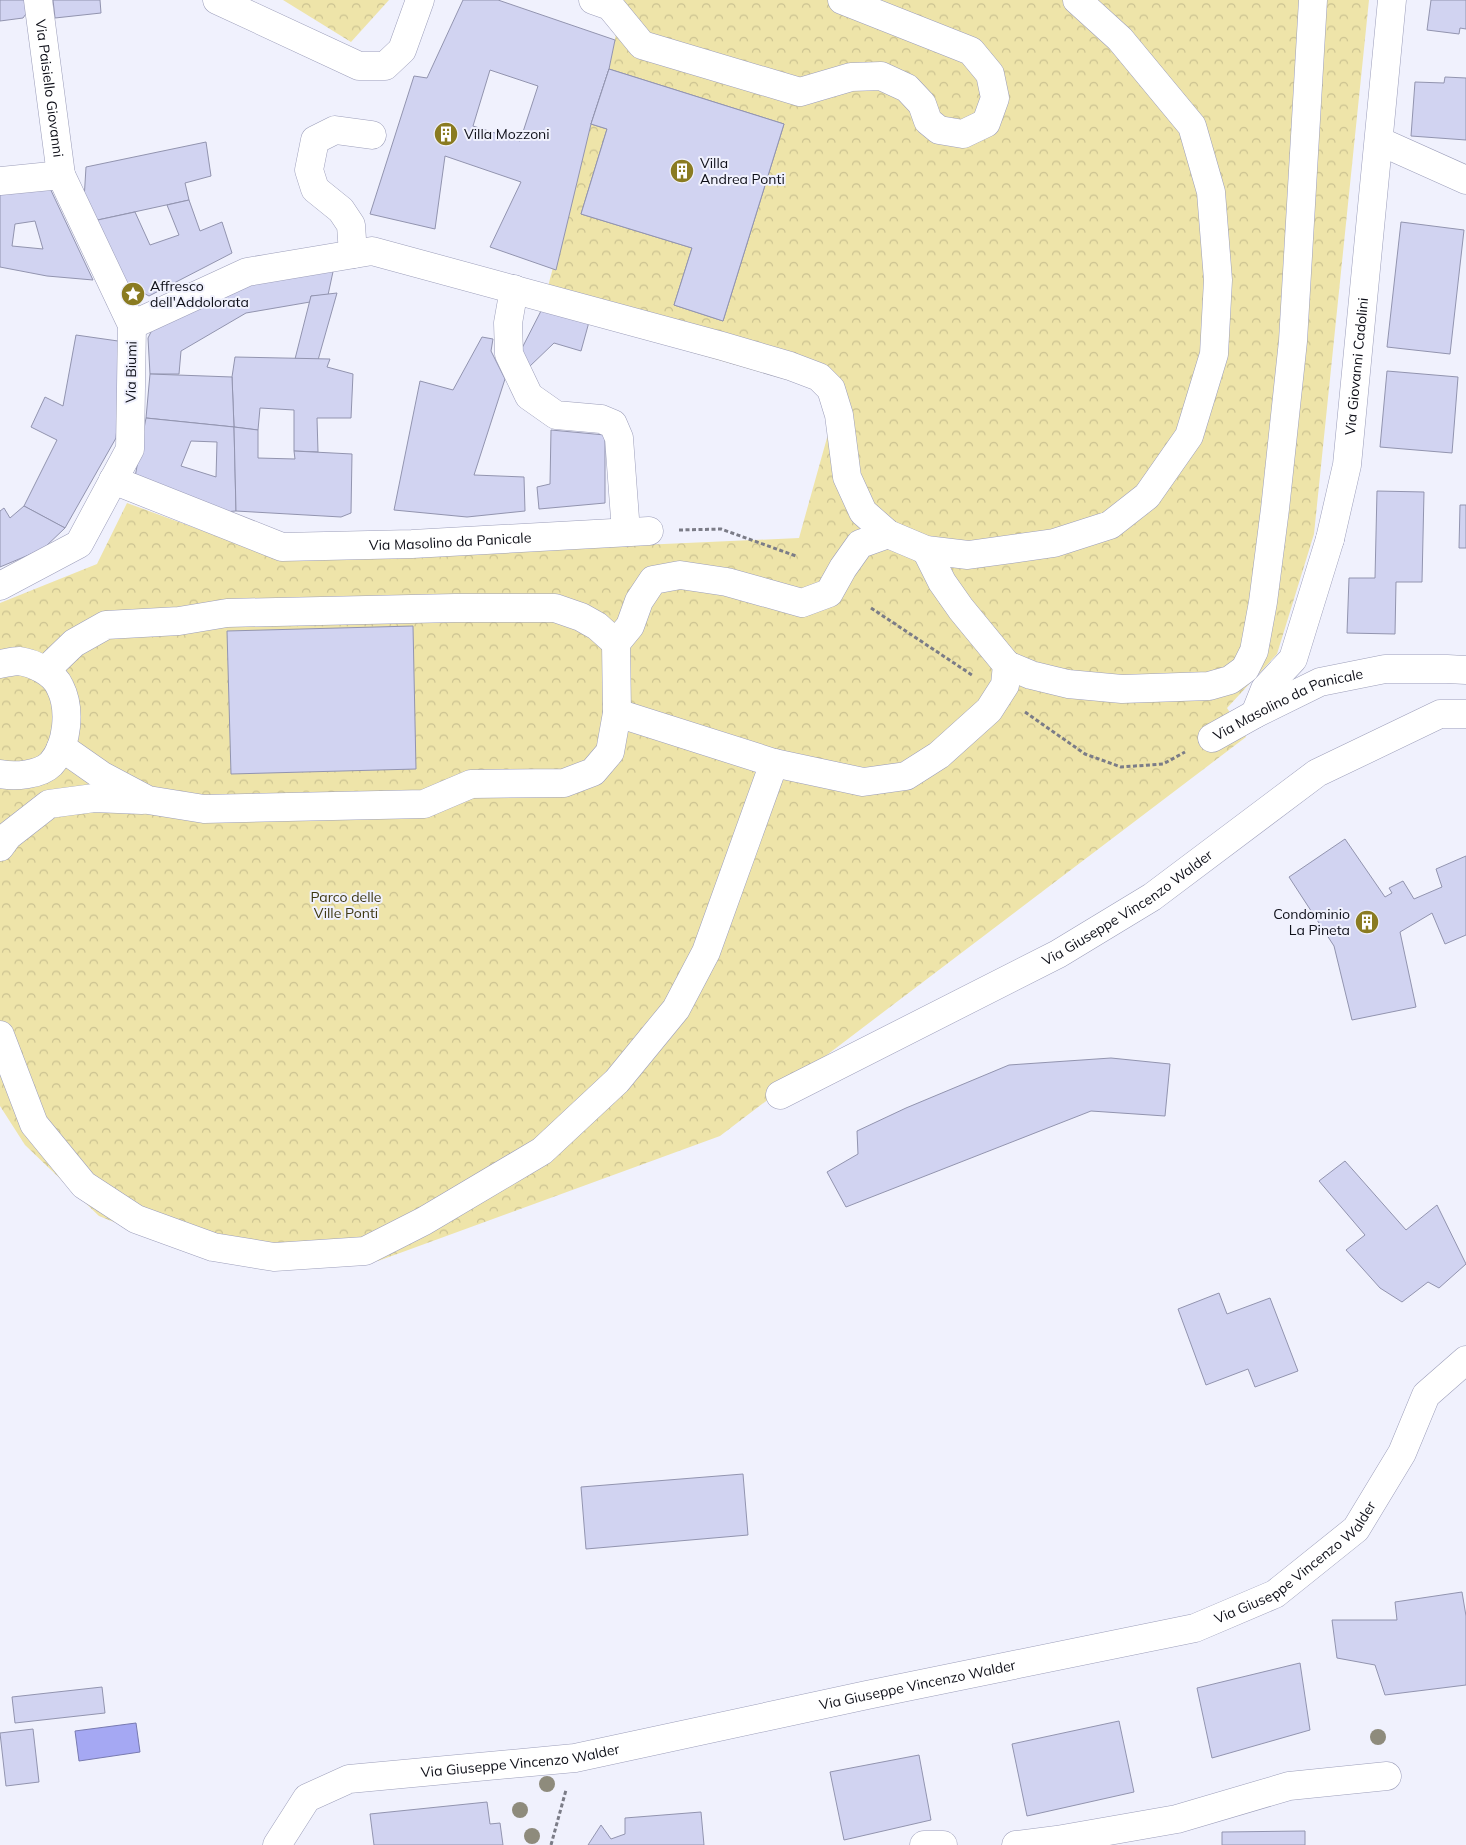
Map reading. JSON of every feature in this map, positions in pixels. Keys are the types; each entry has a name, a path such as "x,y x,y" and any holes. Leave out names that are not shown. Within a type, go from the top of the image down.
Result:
{"street":[{"name":"Via Paisiello Giovanni","path":"38,0 60,175"},
{"path":"216,0 359,66 385,66 402,50 420,0"},
{"path":"593,0 610,6 642,45 800,92 851,77 881,76 907,88 922,104 928,121 939,130 963,134 986,123 995,98 990,74 971,51 842,0"},
{"path":"132,325 247,272 372,251 790,366 819,376 831,389 839,415 847,477 863,512 888,534 926,550 968,554 1054,543 1110,525 1147,496 1189,436 1214,354 1218,280 1211,192 1192,126 1120,39 1077,0"},
{"path":"926,550 942,582 961,609 1007,665 1031,676 1068,684 1122,689 1209,686 1230,680 1245,669 1254,651 1263,602 1275,510 1292,341 1313,0"},
{"name":"Via Giovanni Cadolini","path":"1255,714 1265,689 1292,659 1330,539 1347,465 1380,141 1392,0"},
{"path":"341,256 351,225 341,210 315,189 309,170 315,140 334,130 372,135"},
{"path":"1380,141 1466,180"},
{"path":"0,181 60,175"},
{"name":"Via Biumi","path":"0,586 78,544 130,449 132,325 60,175"},
{"path":"514,289 508,324 509,354 529,396 556,415 601,419 612,424 619,438 638,531"},
{"name":"Via Masolino da Panicale","path":"113,480 282,546 412,544 638,531"},
{"path":"0,847 8,836 49,804 94,798 148,800 204,809 424,804 471,784 564,783 593,772 610,752 617,713 616,643 630,626 639,601 653,580 680,575 727,582 802,603 829,593 843,568 860,544 888,534"},
{"path":"46,670 74,643 106,625 179,621 227,613 445,608 555,608 581,617 597,626 616,643"},
{"path":"0,664 19,661 46,670 60,686 66,726 61,747 50,764 28,775 0,774"},
{"path":"617,713 774,763 863,782 906,776 939,755 990,710 1005,685 1007,665"},
{"name":"Via Masolino da Panicale","path":"1212,738 1255,714 1320,682 1386,669 1466,670"},
{"name":"Via Giuseppe Vincenzo Walder","path":"780,1095 1058,954 1152,897 1317,773 1440,714 1466,714"},
{"path":"61,747 101,775 148,800"},
{"path":"0,1035 34,1124 84,1185 136,1219 212,1247 274,1257 365,1251 424,1221 542,1151 617,1081 676,1009 706,952 774,763"},
{"name":"Via Giuseppe Vincenzo Walder","path":"277,1845 307,1798 349,1779 576,1758 1195,1628 1275,1594 1356,1530 1402,1453 1426,1395 1466,1360"},
{"path":"1016,1845 1057,1840 1177,1819 1289,1786 1387,1776"},
{"path":"924,1845 943,1845"}],"path":[{"path":"638,531 721,529 796,556"},
{"path":"871,608 979,680"},
{"name":"Via Masolino da Panicale","path":"1023,710 1085,754 1121,767 1162,764 1212,738"},
{"path":"550,1845 576,1758"}],"green space":[{"path":"283,0 389,0 351,42"},
{"name":"Parco delle Ville Ponti","path":"619,0 1369,0 1314,534 1277,654 1227,708 1246,737 720,1136 378,1261 254,1266 166,1243 99,1216 25,1145 0,1106 0,603 97,564 127,503 285,561 799,538 839,395 542,309 591,124 609,69 615,40"}],"water":[{"path":"136,1723 140,1752 79,1761 75,1731"}],"building":[{"path":"0,0 31,0 31,7 23,18 0,21"},
{"path":"53,0 100,0 101,13 55,18"},
{"name":"Villa Mozzoni","path":"463,0 498,0 615,40 609,69 591,124 556,270 490,247 521,182 445,156 435,229 370,214 414,76 427,78","holes":["490,70 538,86 520,141 473,126"]},
{"path":"1431,0 1466,0 1466,29 1460,28 1459,34 1427,30"},
{"name":"Villa Andrea Ponti","path":"609,69 784,124 723,321 674,305 692,248 581,214 607,129 591,124"},
{"name":"Villa Andrea Ponti","path":"609,69 784,124 723,321 674,305 692,248 581,214 607,129 591,124"},
{"path":"1445,77 1466,78 1466,140 1411,136 1415,82 1444,83"},
{"path":"206,142 211,176 185,183 189,200 93,221 84,200 86,167"},
{"path":"48,184 93,280 47,276 0,267 0,188","holes":["35,221 43,249 12,246 15,224"]},
{"path":"189,200 200,231 222,222 232,253 149,296 120,280 93,221 135,212 150,245 179,235 167,205"},
{"path":"1401,222 1464,230 1450,354 1387,347"},
{"path":"334,267 328,295 311,296 310,302 246,313 181,351 179,374 150,374 148,338 155,324 254,281"},
{"path":"337,293 318,360 295,359 311,296"},
{"path":"542,309 589,322 581,351 554,343 529,367 520,352"},
{"path":"76,335 125,342 116,438 65,528 24,506 57,440 31,427 45,397 63,406"},
{"path":"482,337 493,339 491,351 505,379 474,475 524,477 525,511 467,517 394,510 420,381 453,390"},
{"path":"235,357 330,359 327,367 353,374 351,418 317,418 318,452 294,451 294,410 260,408 258,430 234,427 232,377"},
{"path":"1387,371 1458,377 1452,453 1380,447"},
{"path":"150,374 232,377 234,427 146,418"},
{"path":"146,418 234,427 236,511 223,512 135,477","holes":["191,441 217,442 216,477 181,466"]},
{"path":"234,427 258,430 258,458 295,459 294,451 352,454 351,513 341,517 236,511"},
{"path":"551,430 605,435 605,503 539,509 537,487 550,484"},
{"path":"1377,491 1424,492 1422,582 1396,582 1395,634 1347,633 1349,578 1375,578"},
{"path":"1460,505 1466,505 1466,548 1459,548"},
{"path":"24,506 65,528 43,549 0,567 0,511 4,508 10,518"},
{"path":"413,626 416,769 231,774 227,631"},
{"name":"Condominio La Pineta","path":"1345,839 1385,897 1392,893 1389,888 1403,881 1414,899 1442,887 1436,869 1466,856 1466,935 1445,944 1432,913 1400,932 1416,1007 1352,1020 1334,946 1289,877"},
{"path":"1111,1058 1170,1064 1165,1116 1091,1111 846,1207 827,1172 858,1154 857,1131 906,1108 1009,1065"},
{"path":"1345,1161 1406,1230 1437,1205 1466,1264 1439,1288 1428,1282 1402,1302 1380,1288 1346,1250 1365,1235 1319,1181"},
{"path":"1219,1293 1227,1314 1270,1298 1298,1371 1255,1387 1248,1369 1206,1385 1178,1309"},
{"path":"743,1474 748,1535 586,1549 581,1487"},
{"path":"1462,1592 1466,1616 1466,1685 1385,1695 1375,1665 1337,1658 1332,1620 1397,1620 1395,1602"},
{"path":"1300,1663 1310,1730 1212,1758 1197,1688"},
{"path":"102,1687 105,1713 15,1723 12,1697"},
{"path":"1119,1721 1134,1792 1027,1816 1012,1744"},
{"path":"33,1729 39,1782 6,1786 0,1733"},
{"path":"919,1755 931,1820 844,1840 830,1772"},
{"path":"487,1802 490,1824 500,1823 503,1845 374,1845 370,1814"},
{"path":"701,1812 704,1845 588,1845 601,1825 611,1839 625,1834 625,1818"},
{"path":"1305,1831 1305,1845 1222,1845 1222,1832"}],"place":[{"name":"Villa Mozzoni","path":"446,134"},
{"name":"Villa Andrea Ponti","path":"682,171"},
{"name":"Affresco dell'Addolorata","path":"133,294"},
{"name":"Condominio La Pineta","path":"1367,922"}]}
